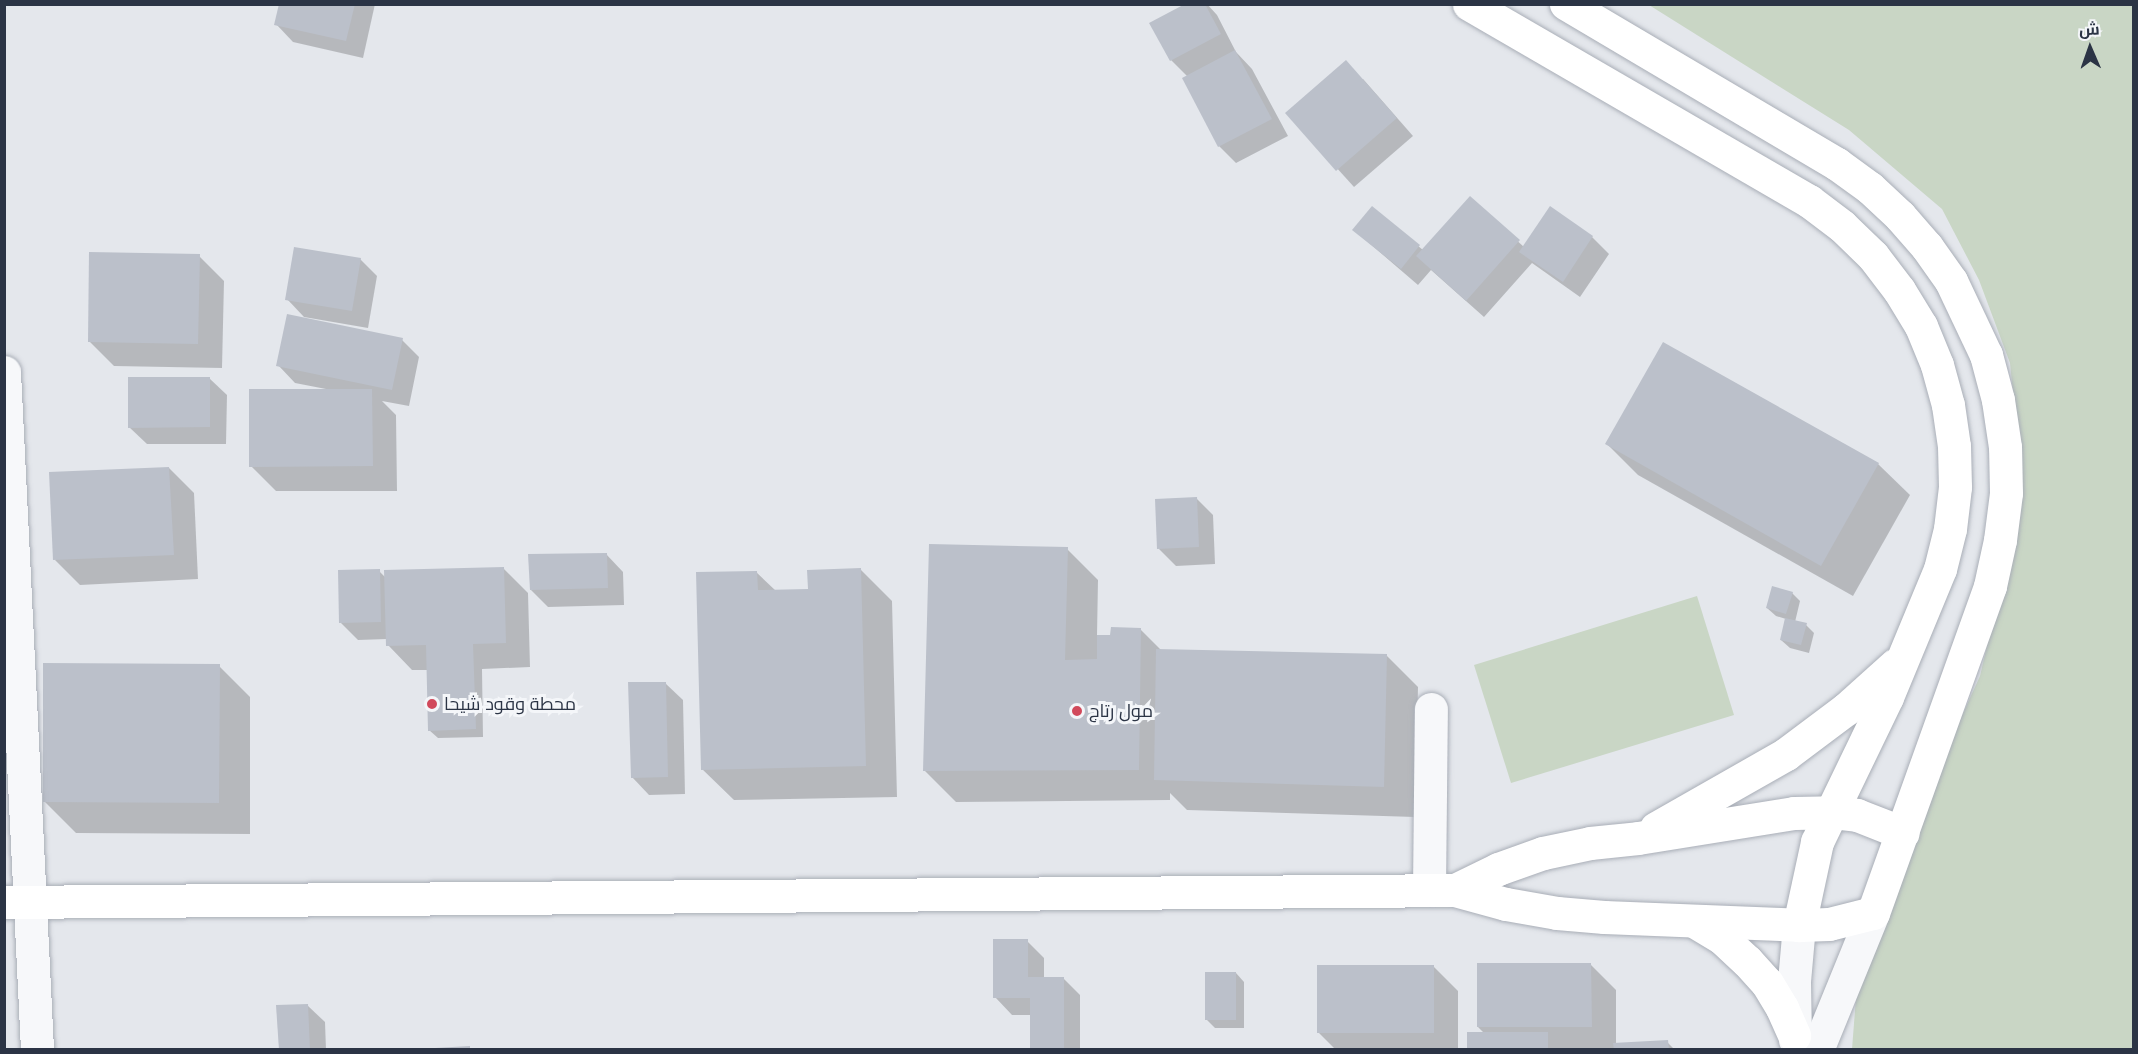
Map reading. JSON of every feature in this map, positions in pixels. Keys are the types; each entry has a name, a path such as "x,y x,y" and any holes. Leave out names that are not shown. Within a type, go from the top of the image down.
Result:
{"main road":[{"path":"1469,4 1809,201 1873,256 1899,290 1921,326 1937,365 1948,405 1954,446 1955,477 1950,529 1940,569 1887,697 1817,842 1799,925"},
{"path":"17,902 1442,890 1557,913 1694,921 1829,924 1873,913 1990,586 2000,540 2006,494 2005,447 1998,400 1986,355 1970,317 1933,256 1900,216 1870,188 1837,164 1566,4"},
{"path":"1638,838 1786,754 1846,709 1901,660"},
{"path":"1442,890 1543,853 1590,843 1638,838 1794,813 1833,812 1880,822 1903,833"},
{"path":"1694,921 1722,938 1748,961 1782,1008 1802,1045"}],"street":[{"path":"4,372 17,902 37,1050"},
{"path":"1431,709 1442,890"},
{"path":"1802,1045 1873,913"},
{"path":"1799,925 1794,981 1802,1045"}],"green space":[{"path":"1649,5 2133,5 2133,1049 1852,1049 1857,985 1925,797 1980,676 2010,547 2019,452 2010,363 1979,280 1942,209 1849,130"},
{"path":"1697,596 1734,715 1511,783 1474,665"}],"building":[{"path":"279,4 355,4 346,41 274,25"},
{"path":"1185,4 1205,4 1221,34 1170,61 1149,23"},
{"path":"1235,50 1272,119 1218,147 1182,78"},
{"path":"1346,60 1397,118 1336,171 1285,113"},
{"path":"1470,196 1520,240 1466,301 1416,256"},
{"path":"1372,206 1420,245 1401,269 1352,230"},
{"path":"1550,206 1593,236 1563,282 1519,252"},
{"path":"294,247 361,258 352,311 285,300"},
{"path":"89,252 200,254 198,344 88,342"},
{"path":"287,314 403,338 392,390 276,366"},
{"path":"1663,342 1879,463 1821,566 1605,444"},
{"path":"128,377 210,377 210,427 128,428"},
{"path":"249,389 372,389 373,466 249,467"},
{"path":"169,467 174,555 53,560 49,472"},
{"path":"1197,497 1199,547 1157,549 1155,499"},
{"path":"929,544 1068,547 1065,660 1097,659 1097,635 1110,635 1111,627 1141,628 1139,770 923,771"},
{"path":"607,553 608,588 530,590 528,554"},
{"path":"504,567 506,643 473,644 476,729 428,731 426,645 386,646 384,570"},
{"path":"861,568 866,766 701,770 696,572 757,571 758,590 808,589 807,570"},
{"path":"380,569 381,622 339,623 338,570"},
{"path":"1772,586 1793,592 1786,614 1766,608"},
{"path":"1785,618 1807,623 1801,645 1780,640"},
{"path":"1156,649 1387,654 1384,787 1154,780"},
{"path":"43,663 220,664 219,803 43,802"},
{"path":"628,682 666,682 668,777 631,778"},
{"path":"993,939 1028,939 1028,977 1064,977 1064,1050 1030,1050 1030,998 993,998"},
{"path":"1477,963 1591,963 1592,1027 1477,1027"},
{"path":"1317,965 1434,965 1434,1033 1317,1033"},
{"path":"1205,972 1236,972 1236,1020 1205,1020"},
{"path":"308,1004 310,1050 279,1050 276,1005"},
{"path":"1467,1032 1548,1032 1548,1050 1467,1050"},
{"path":"1668,1040 1669,1050 1614,1050 1613,1043"},
{"path":"470,1046 470,1050 435,1050 435,1048"}],"place":[{"name":"محطة وقود شيحا","path":"432,704"},
{"name":"مول رتاج","path":"1077,711"}]}
